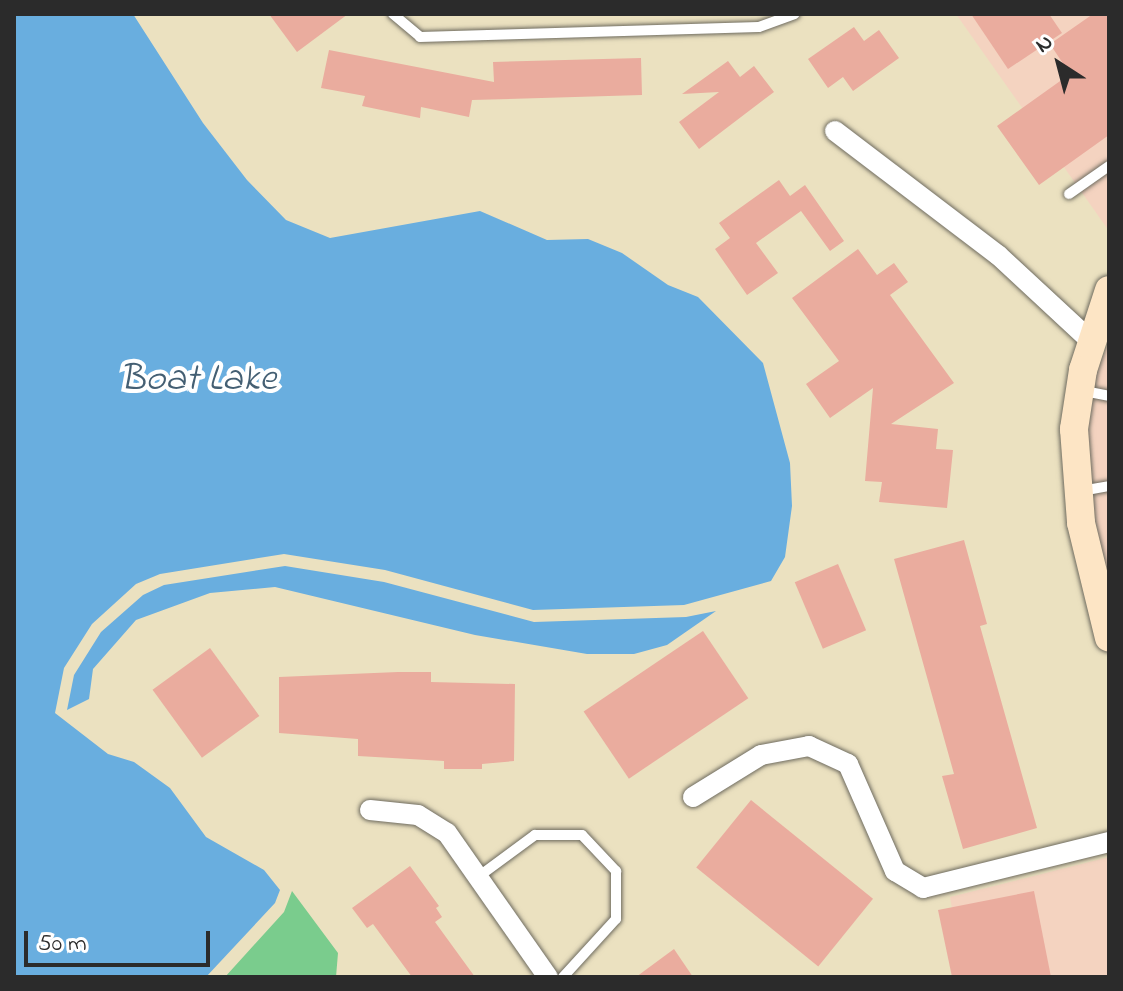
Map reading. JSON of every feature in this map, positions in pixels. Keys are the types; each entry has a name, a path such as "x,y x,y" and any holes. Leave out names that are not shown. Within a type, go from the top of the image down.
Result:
{"main road":[{"path":"1109,290 1091,341 1074,429 1081,523 1109,638"}],"street":[{"path":"835,131 998,255 1091,341"},
{"path":"693,797 761,755 809,746 848,764 895,871 923,888 1109,842"},
{"path":"370,810 418,815 447,833 548,977"}],"lane":[{"path":"393,14 420,37 759,27 795,14"},
{"path":"1069,194 1109,166"},
{"path":"1080,390 1109,396"},
{"path":"1079,491 1109,486"},
{"path":"478,877 535,835 582,835 616,871 616,919 563,977"}],"shaded area":[{"path":"956,14 1109,14 1109,231"},
{"path":"1109,340 1108,577 1095,522 1088,431 1096,375"},
{"path":"1109,857 1109,977 964,977 950,897"}],"green space":[{"path":"292,891 338,953 336,977 225,977 284,912"}],"water":[{"name":"Boat Lake","path":"14,14 133,14 203,123 247,180 286,220 330,238 480,211 547,240 588,239 622,253 668,285 698,297 763,363 790,463 792,506 785,557 771,581 684,605 533,610 385,570 284,554 160,574 136,584 92,624 64,668 55,713 108,754 134,762 170,788 206,837 264,870 280,890 275,903 206,977 14,977"},
{"path":"285,566 384,582 534,622 686,617 716,611 667,645 634,654 587,654 475,635 275,587 210,593 136,620 93,669 89,699 67,710 74,675 101,632 143,595 164,585"}],"building":[{"path":"269,14 348,14 297,52"},
{"path":"971,14 1049,14 1062,33 1008,69"},
{"path":"1093,14 1109,14 1109,135 1039,185 997,126 1070,74 1050,44"},
{"path":"854,27 864,41 879,30 899,58 853,91 843,77 828,88 808,59"},
{"path":"329,50 494,82 493,62 641,58 642,95 472,100 469,117 421,107 420,118 362,106 365,96 321,88"},
{"path":"728,61 740,77 754,66 774,92 699,149 679,122 719,92 682,94"},
{"path":"779,180 790,196 805,185 844,241 830,251 801,211 756,243 778,273 747,295 715,249 730,238 719,223"},
{"path":"858,249 877,275 894,263 908,282 890,295 954,383 891,424 938,429 936,449 953,450 947,508 879,502 882,482 865,481 873,388 830,418 806,384 839,361 792,298"},
{"path":"964,540 987,624 980,626 1037,828 963,849 942,776 954,774 894,559"},
{"path":"838,564 866,630 823,649 795,582"},
{"path":"703,631 748,698 629,779 584,712"},
{"path":"210,648 259,716 202,758 153,690"},
{"path":"431,672 431,682 515,684 514,761 482,764 482,769 444,769 444,761 358,756 358,739 279,733 279,677"},
{"path":"751,800 873,899 818,966 696,868"},
{"path":"410,866 439,906 436,908 442,917 435,922 475,977 412,977 373,924 367,928 352,908"},
{"path":"1034,891 1051,977 952,977 938,910"},
{"path":"674,949 693,977 636,977"}]}
